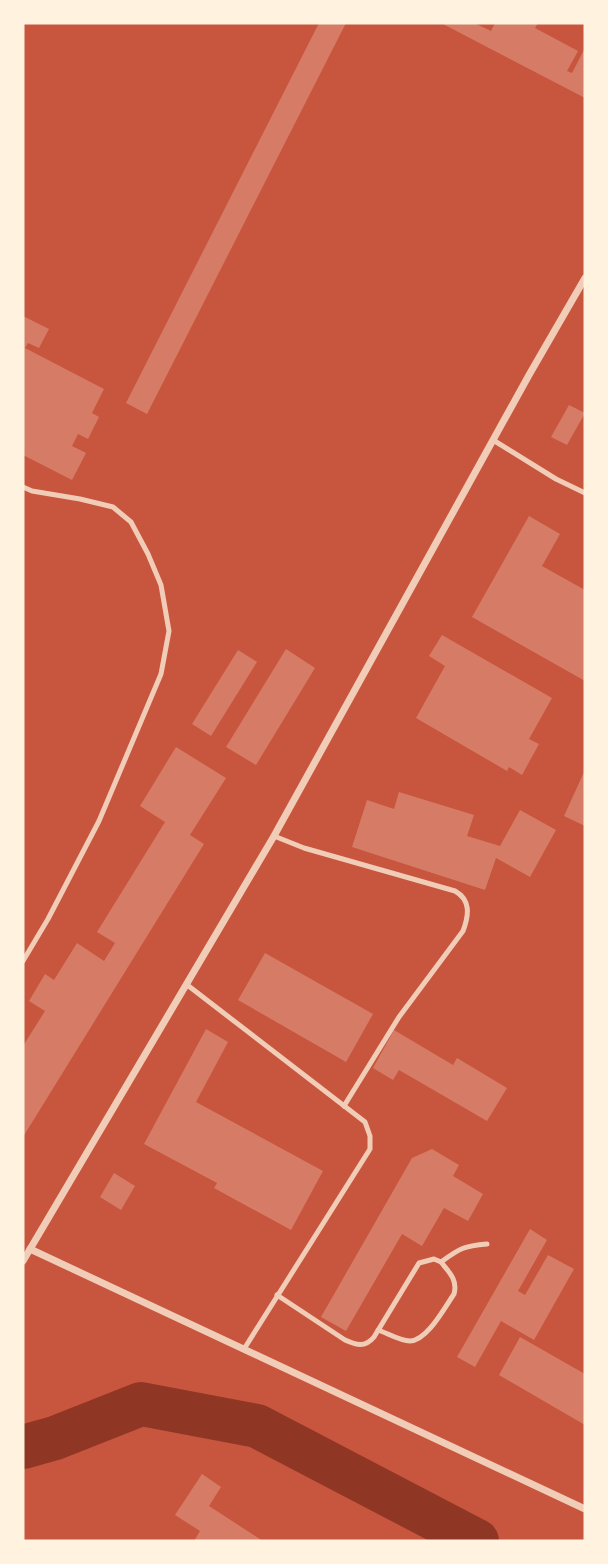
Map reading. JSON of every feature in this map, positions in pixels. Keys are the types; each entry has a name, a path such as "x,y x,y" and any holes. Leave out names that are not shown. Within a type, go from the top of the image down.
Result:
{"street":[{"path":"23,1261 274,836 585,278"},
{"path":"30,1249 585,1510"}],"lane":[{"path":"493,440 556,479 585,493"},
{"path":"23,487 113,507 131,522 161,585 169,631 162,674 99,821 23,961"},
{"path":"274,836 303,848 455,891 462,895 468,908 468,918 463,931 399,1017 344,1106"},
{"path":"186,984 365,1122 370,1136 370,1149 244,1349"},
{"path":"441,1262 468,1246 487,1244"},
{"path":"277,1295 356,1345 369,1342 419,1263 434,1259 441,1262 455,1280 456,1287 454,1294 425,1334 407,1341 378,1330"}],"building":[{"path":"319,23 346,23 147,414 126,403"},
{"path":"441,23 474,23 491,31 495,23 538,23 535,28 578,51 567,71 572,73 585,48 585,98"},
{"path":"23,316 49,329 39,348 28,343 25,348 104,389 92,413 99,417 88,439 78,434 72,446 86,453 72,480 23,455"},
{"path":"569,405 585,413 567,445 551,437"},
{"path":"529,516 560,534 542,566 585,590 585,681 472,617"},
{"path":"442,635 552,698 529,739 539,744 522,775 509,767 507,771 416,718 445,666 429,656"},
{"path":"286,649 315,668 256,765 226,747"},
{"path":"238,650 257,662 211,736 192,724"},
{"path":"176,747 226,778 190,835 204,844 23,1137 23,1046 45,1011 29,1001 45,974 54,980 77,943 104,961 115,943 97,932 165,822 140,806"},
{"path":"585,770 585,826 564,816"},
{"path":"399,792 474,815 467,836 500,846 520,810 556,830 530,877 496,858 485,890 352,847 367,800 394,809"},
{"path":"265,953 373,1014 346,1062 238,1000"},
{"path":"206,1029 228,1042 196,1102 323,1171 291,1230 214,1188 217,1183 144,1144"},
{"path":"394,1030 453,1065 457,1058 507,1088 487,1121 399,1070 393,1080 373,1068"},
{"path":"432,1149 459,1165 453,1176 483,1194 468,1221 444,1208 422,1246 402,1234 346,1331 321,1317 412,1158"},
{"path":"114,1173 135,1186 121,1210 100,1197"},
{"path":"530,1229 547,1240 518,1291 525,1295 548,1255 574,1269 534,1340 501,1321 475,1367 457,1357"},
{"path":"520,1337 585,1374 585,1425 499,1375"},
{"path":"202,1474 221,1487 209,1506 263,1541 194,1541 200,1531 175,1515"}],"waterway":[{"path":"23,1447 55,1438 141,1404 257,1426 477,1541"}]}
